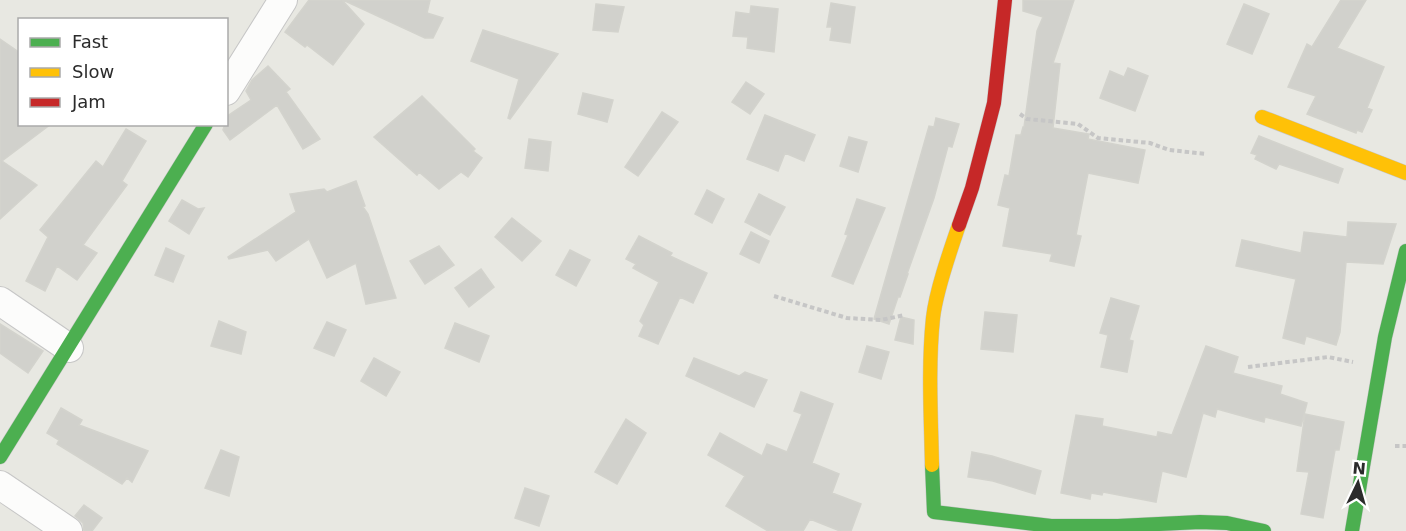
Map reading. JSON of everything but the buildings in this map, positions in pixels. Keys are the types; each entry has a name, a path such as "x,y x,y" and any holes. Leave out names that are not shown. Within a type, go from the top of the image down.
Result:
{"street":[{"path":"228,88 283,0"},
{"path":"1005,0 994,103 972,188 946,262 933,316 930,393 934,522 1051,526 1200,522 1227,523 1264,531"},
{"path":"1262,117 1406,173"},
{"path":"0,457 205,126"},
{"path":"1352,531 1385,337 1406,251"},
{"path":"0,301 69,348"},
{"path":"0,486 68,531"}],"path":[{"path":"994,103 1007,107 1027,119 1077,124 1098,138 1150,143 1169,150 1207,154"},
{"path":"774,296 847,318 881,320 903,315 933,316"},
{"path":"1248,367 1328,357 1380,368"}],"traffic: fast":[{"path":"0,457 205,126"},
{"path":"1352,531 1385,337 1406,251"},
{"path":"932,465 934,512 1051,526 1200,522 1227,523 1264,531"}],"traffic: slow":[{"path":"1262,117 1406,173"},
{"path":"932,465 930,373 933,318 940,284 959,225"}],"traffic: jam":[{"path":"959,225 972,188 994,103 1005,0"}]}
